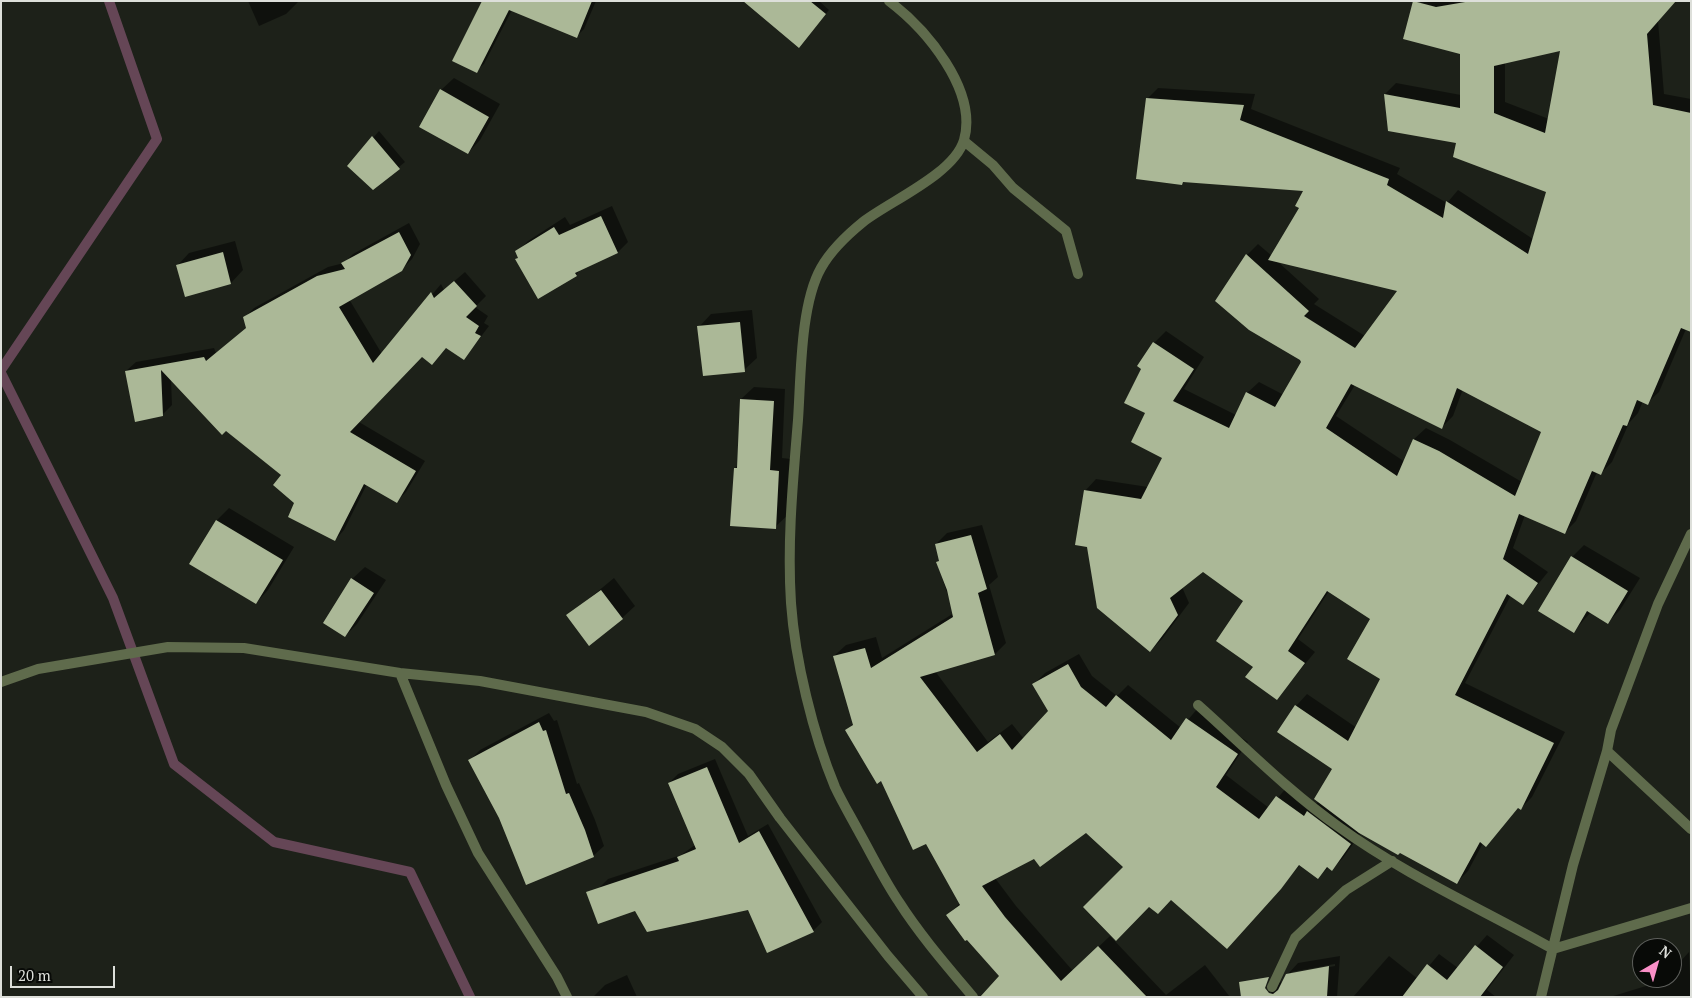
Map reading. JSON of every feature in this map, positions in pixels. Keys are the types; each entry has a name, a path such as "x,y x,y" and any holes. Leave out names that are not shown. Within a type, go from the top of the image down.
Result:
{"street":[{"path":"889,1 934,46 957,82 966,111 964,141 950,161 927,181 864,221 837,246 820,269 809,301 790,520 791,604 802,675 815,728 835,787 899,903 973,997"},
{"path":"964,141 993,165 1013,188 1066,231 1078,274"},
{"path":"1541,997 1573,865 1607,751 1611,730 1658,604 1691,534"},
{"path":"1,682 38,669 168,647 244,648 400,673 480,682 578,698 646,712 695,729 722,747 748,774 888,956 923,997"},
{"path":"400,673 446,785 478,853 558,977 566,997"},
{"path":"1198,705 1296,794 1339,827 1392,862 1554,949 1691,908"},
{"path":"1607,751 1691,829"},
{"path":"1272,987 1295,938 1346,890 1392,862"}],"building":[{"path":"482,1 592,1 577,38 509,10 477,73 452,61"},
{"path":"743,1 810,1 826,14 799,48"},
{"path":"1413,1 1436,7 1471,1 1676,1 1647,34 1653,105 1691,113 1691,332 1681,328 1648,405 1637,400 1627,426 1623,425 1601,475 1592,471 1565,534 1519,514 1503,559 1538,583 1523,605 1507,594 1455,695 1554,743 1521,810 1518,808 1486,847 1480,842 1457,884 1400,853 1398,855 1359,833 1314,799 1332,769 1277,732 1295,705 1348,741 1380,679 1347,659 1370,619 1327,591 1288,651 1305,663 1277,700 1245,677 1253,667 1216,641 1243,601 1203,572 1170,598 1178,615 1150,652 1097,608 1087,547 1075,545 1084,490 1141,499 1162,458 1131,442 1145,413 1124,403 1141,369 1137,366 1153,342 1194,369 1173,401 1229,428 1246,392 1275,407 1301,362 1300,360 1249,330 1215,301 1246,254 1309,311 1304,316 1355,348 1397,291 1268,260 1299,208 1295,206 1303,191 1183,182 1182,185 1136,179 1146,98 1244,105 1240,120 1389,179 1387,185 1443,218 1446,201 1528,254 1546,192 1453,157 1456,143 1388,131 1384,94 1460,108 1460,54 1403,39","holes":["1560,51 1545,133 1494,113 1494,66","1351,384 1442,429 1457,388 1541,432 1515,496 1439,451 1413,439 1397,476 1326,428"]},
{"path":"440,89 489,117 468,154 419,127"},
{"path":"372,136 400,169 373,190 347,166"},
{"path":"601,216 618,253 575,273 577,276 538,299 515,259 518,258 515,251 554,227 559,235"},
{"path":"399,232 411,255 402,271 339,307 373,363 431,292 434,298 454,281 477,306 466,317 479,326 475,333 481,336 464,360 446,348 432,365 422,357 350,432 416,471 397,503 364,484 335,541 288,517 294,503 273,485 281,475 226,431 222,435 161,370 163,416 135,422 125,371 204,357 206,361 246,328 243,317 317,276 345,269 341,263"},
{"path":"223,252 231,284 185,297 176,265"},
{"path":"740,322 745,372 703,376 697,326"},
{"path":"740,399 774,401 770,470 779,471 776,529 730,526 734,468 737,468"},
{"path":"216,520 283,560 256,604 189,564"},
{"path":"971,535 987,589 978,593 995,655 920,677 977,752 1000,734 1012,750 1048,711 1032,684 1068,664 1081,687 1106,707 1116,695 1171,740 1186,718 1238,754 1216,787 1259,819 1276,796 1304,816 1307,811 1351,844 1332,871 1327,867 1318,879 1299,865 1281,889 1227,949 1171,900 1158,914 1149,907 1116,941 1083,907 1123,867 1086,833 1040,867 1034,859 982,886 1005,917 1061,981 1098,946 1147,997 980,997 999,976 967,940 965,941 946,915 960,905 926,844 913,850 881,781 877,784 845,730 853,725 833,656 865,648 871,668 953,617 947,590 936,562 939,561 935,544"},
{"path":"1571,556 1628,591 1608,624 1587,611 1574,633 1538,611"},
{"path":"351,578 374,593 345,637 323,623"},
{"path":"601,590 623,619 589,646 566,615"},
{"path":"539,722 543,731 546,730 566,794 569,793 594,857 526,885 499,818 468,760"},
{"path":"707,767 739,843 759,831 814,932 767,953 748,910 647,932 635,911 598,924 586,892 679,861 677,857 696,849 668,783"},
{"path":"1475,945 1503,967 1480,997 1402,997 1427,964 1447,980"},
{"path":"1329,966 1327,997 1241,997 1239,982 1269,977 1265,988 1269,993 1273,994 1278,990 1286,974"}],"waterway":[{"path":"1,370 157,139 109,1"},
{"path":"1,373 113,598 174,764 274,842 410,872 470,997"}]}
